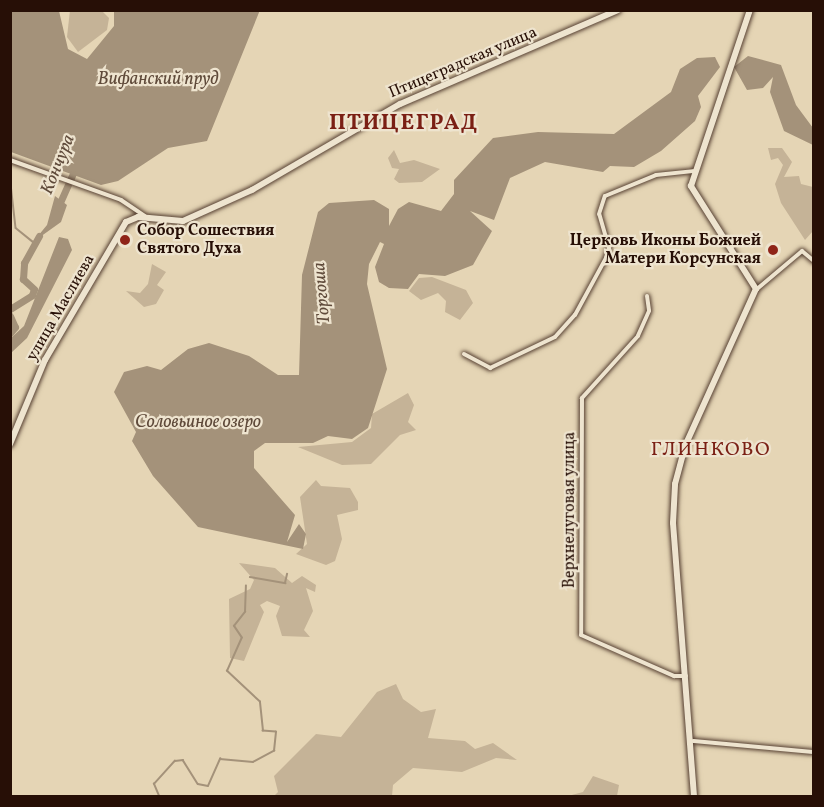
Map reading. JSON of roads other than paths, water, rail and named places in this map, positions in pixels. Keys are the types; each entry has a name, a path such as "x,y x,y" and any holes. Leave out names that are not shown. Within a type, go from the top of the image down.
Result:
{"main road":[{"name":"Птицеградская улица","path":"126,222 147,218 183,221 252,190 400,104 618,10"},
{"path":"694,796 688,676 673,523 677,471 756,289 696,201 693,171 731,54 750,10"},
{"name":"улица Маслиева","path":"10,444 40,369 126,222"}],"street":[{"path":"10,160 121,200 147,218"},
{"path":"464,354 490,368 555,337 575,315 606,258 609,248 599,214 605,196 656,175 693,171"},
{"path":"756,289 802,251 813,261"},
{"name":"Верхнелуговая улица","path":"647,296 649,311 638,336 582,398 581,635 674,676 688,676"},
{"path":"693,741 813,752"}],"water":[{"name":"Вифанский пруд","path":"260,10 207,141 168,148 118,181 101,185 11,152 11,11 59,11 68,49 87,59 114,26 114,11"},
{"path":"748,56 781,65 796,105 813,128 813,145 784,131 770,92 773,77 763,88 747,90 734,67"},
{"name":"Соловьиное озеро","path":"715,57 720,67 698,96 701,107 695,121 661,151 634,167 610,166 603,172 545,162 510,178 494,220 470,211 492,231 473,265 445,276 419,274 408,289 389,288 379,282 375,267 384,244 380,242 369,264 367,284 387,369 368,428 352,439 328,436 313,443 265,443 254,451 254,468 295,515 287,542 299,524 306,534 303,549 198,527 153,476 132,441 136,432 114,392 124,372 147,366 161,370 188,349 209,343 249,356 278,375 299,375 302,275 318,212 329,203 374,200 389,209 389,226 398,209 409,202 441,211 454,194 454,180 493,138 538,132 614,134 671,92 680,69 697,58"},
{"path":"55,196 67,205 61,222 33,242 47,225"},
{"path":"59,237 68,239 72,250 27,338 11,353 11,338 24,326"}],"waterway":[{"name":"Кончура","path":"58,207 73,174"},
{"path":"11,184 16,228 33,242"},
{"name":"Кончура","path":"10,309 32,295 34,289 23,279 24,263 39,236"},
{"name":"Кончура","path":"10,316 15,327 10,333"},
{"name":"Торгоша","path":"250,577 285,583 287,574"},
{"name":"Торгоша","path":"159,796 154,784 175,761 183,760 198,784 208,786 220,759 253,762 274,751 276,732 263,731 260,702 227,671 242,638 234,626 245,612 246,586"}],"place":[{"name":"Собор Сошествия Святого Духа","path":"125,240"},
{"name":"Церковь Иконы Божией Матери Корсунская","path":"773,250"}],"district":[{"name":"ПТИЦЕГРАД","path":"404,124"},
{"name":"ГЛИНКОВО","path":"711,450"}]}
